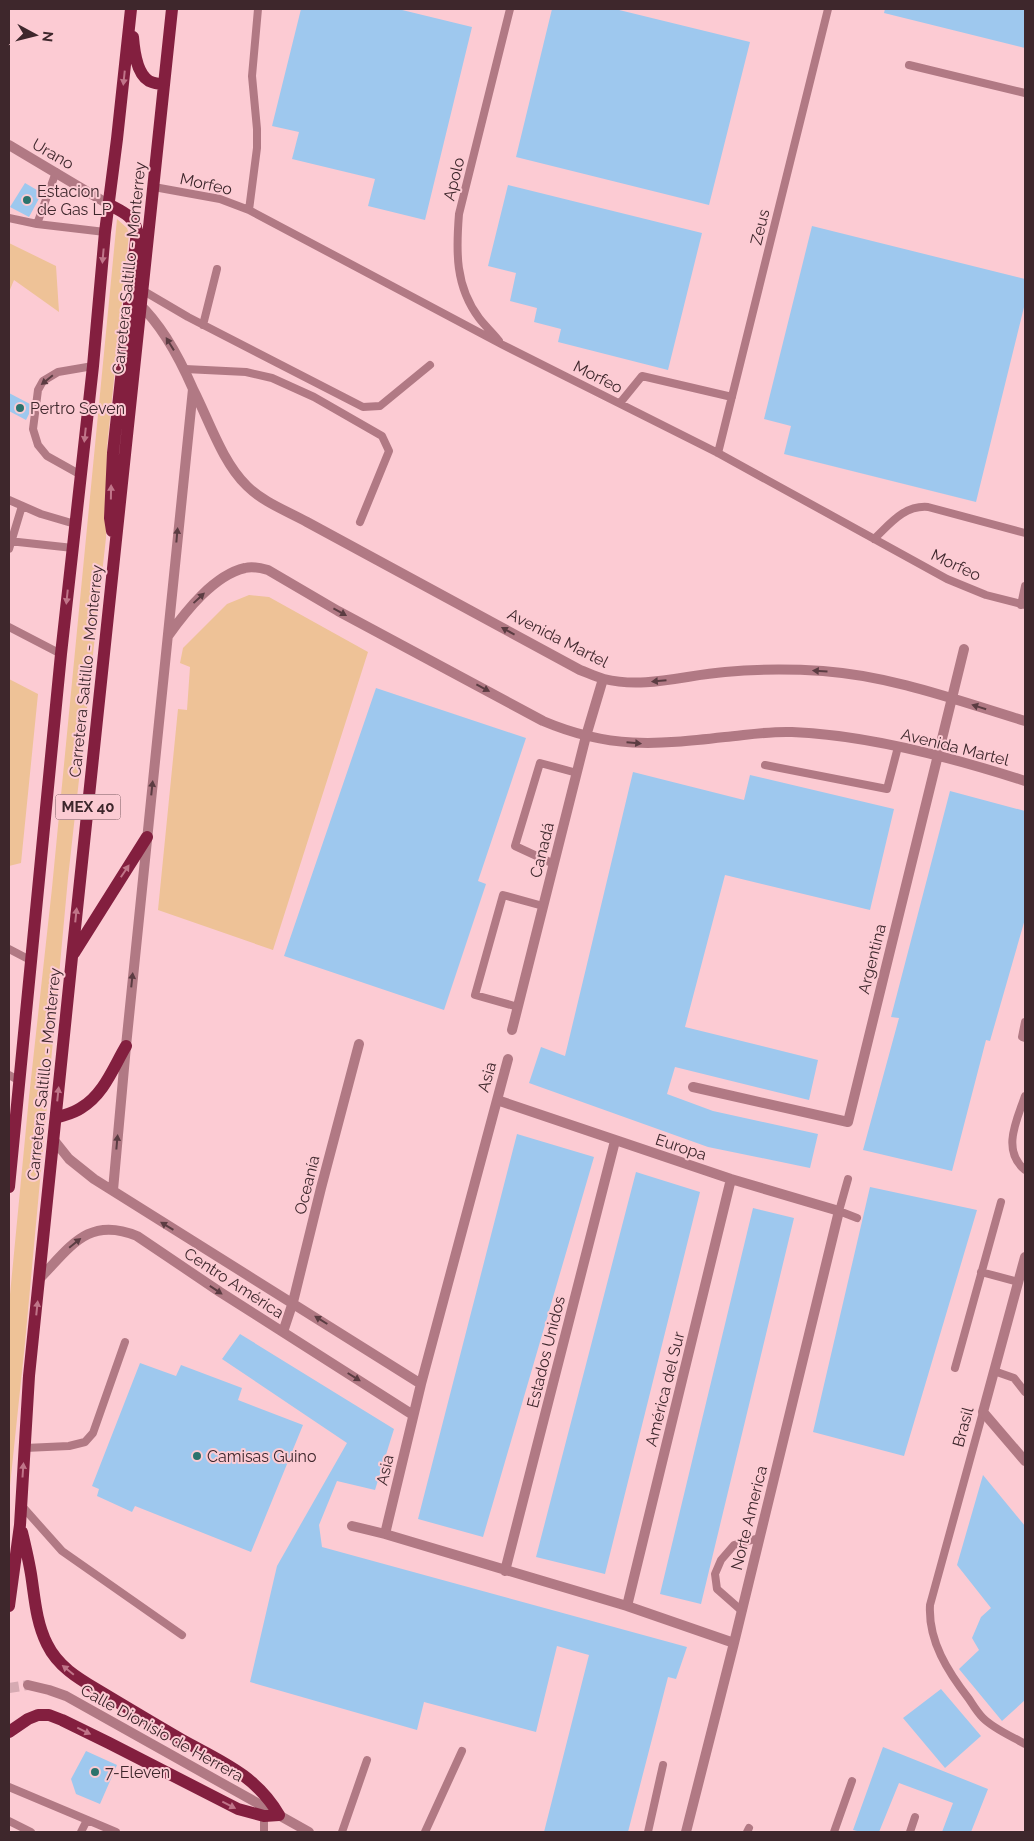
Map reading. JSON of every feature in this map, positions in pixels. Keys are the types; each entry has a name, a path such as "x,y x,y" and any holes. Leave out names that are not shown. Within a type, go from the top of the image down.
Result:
{"main road":[{"name":"Carretera Saltillo - Monterrey","path":"9,1606 20,1525 29,1376 41,1276 72,957 172,9"},
{"name":"Carretera Saltillo - Monterrey","path":"9,1187 13,1077 32,961 61,654 93,366 108,204 131,10"},
{"path":"131,10 134,45 141,72 151,82 164,84"},
{"path":"108,204 130,216 136,226 111,486 110,518 115,558"},
{"path":"72,957 147,837"},
{"path":"56,1118 79,1110 92,1100 101,1090 126,1046"},
{"path":"20,1525 30,1568 37,1616 47,1644 66,1670 156,1725 243,1774 270,1800 279,1815"},
{"path":"9,1732 28,1719 38,1715 49,1716 62,1720 101,1739 238,1809 264,1811 279,1815"}],"street":[{"name":"Urano","path":"9,145 108,204"},
{"name":"Avenida Martel","path":"130,296 141,305 165,336 185,369 231,466 249,488 281,508 580,670 603,679 624,682 652,682 723,672 824,671 886,681 951,698 1025,721"},
{"path":"113,1190 193,389"},
{"name":"Avenida Martel","path":"168,636 188,609 223,577 246,567 257,567 268,570 338,611 543,721 586,736 643,744 790,731 840,737 898,748 1025,781"},
{"name":"Argentina","path":"693,1087 848,1122 964,649"},
{"name":"Canadá","path":"512,1030 586,736 603,679"},
{"name":"Oceanía","path":"283,1332 293,1302 359,1044"},
{"name":"Asia","path":"385,1534 421,1384 508,1059"},
{"name":"Europa","path":"497,1100 731,1180 839,1211"},
{"name":"Centro América","path":"54,1139 69,1159 81,1169 160,1222 293,1302 421,1384"},
{"name":"Estados Unidos","path":"505,1570 616,1141"},
{"name":"América del Sur","path":"627,1606 731,1180"},
{"name":"Norte America","path":"686,1832 742,1611 839,1211"},
{"name":"Centro América","path":"41,1276 76,1241 88,1234 99,1229 124,1230 413,1415"},
{"name":"Brasil","path":"983,1412 1025,1257"},
{"path":"983,1412 1025,1460"},
{"path":"352,1526 385,1534 627,1606 734,1643"},
{"name":"Calle Dionisio de Herrera","path":"28,1685 66,1696 264,1811"},
{"path":"279,1815 309,1832"}],"lane":[{"path":"248,210 257,148 257,123 252,76 258,9"},
{"name":"Apolo","path":"503,345 478,317 468,297 460,274 456,248 459,214 510,9"},
{"name":"Zeus","path":"718,453 828,9"},
{"path":"908,65 1025,93"},
{"path":"37,224 56,172"},
{"name":"Morfeo","path":"154,188 220,199 248,210 503,345 718,453 947,579 986,595 1023,605"},
{"path":"9,218 37,224 105,232"},
{"path":"203,325 217,269"},
{"path":"142,290 203,325 363,407 380,406 430,365"},
{"path":"81,475 47,456 38,445 33,429 38,390 43,381 58,372 93,366"},
{"path":"185,369 246,372 272,378 314,397 382,436 389,451 360,522"},
{"path":"620,403 642,376 732,397"},
{"path":"9,500 55,519 76,524"},
{"path":"22,506 9,544 73,548"},
{"path":"874,539 905,511 919,506 1025,533"},
{"path":"1023,605 1025,586"},
{"path":"9,627 61,654"},
{"path":"765,765 888,788 898,748"},
{"path":"554,864 515,846 540,763 577,773"},
{"path":"518,1006 475,995 503,895 543,906"},
{"path":"9,949 32,961"},
{"path":"1025,1022 1022,1037 1025,1038"},
{"path":"1025,1096 1014,1126 1012,1144 1014,1156 1025,1170"},
{"path":"839,1211 848,1178"},
{"path":"955,1368 1000,1202"},
{"name":"Europa","path":"839,1211 857,1218"},
{"path":"981,1272 1018,1282"},
{"path":"25,1448 69,1446 85,1442 93,1433 126,1342"},
{"path":"994,1371 1014,1378 1025,1392"},
{"name":"Brasil","path":"983,1412 930,1605 929,1617 932,1633 951,1677 983,1718 1025,1744"},
{"path":"21,1505 62,1551 182,1635"},
{"path":"742,1611 717,1589 715,1574 721,1560 734,1545 759,1538"},
{"path":"425,1832 462,1751"},
{"path":"342,1832 367,1760"},
{"path":"648,1832 663,1765"},
{"path":"834,1832 852,1782"},
{"path":"9,1787 116,1832"},
{"path":"264,1811 264,1832"},
{"path":"910,1832 915,1817"},
{"path":"81,1832 87,1820"},
{"path":"9,1821 28,1831"}],"shaded area":[{"path":"117,219 127,228 129,234 107,447 106,538 68,878 9,1495 9,1305 52,888"},
{"path":"9,243 56,266 59,312 14,280 9,292"},
{"path":"249,595 269,597 368,652 273,950 158,910 178,709 187,710 190,667 180,663 183,648 227,604"},
{"path":"9,679 38,694 21,863 9,866"}],"building":[{"path":"301,9 398,9 472,27 425,220 368,206 375,179 292,159 299,132 272,126"},
{"path":"552,9 615,9 750,42 709,205 516,157"},
{"path":"885,9 1025,9 1025,48 884,13"},
{"name":"Estacion de Gas LP","path":"25,183 42,193 29,217 10,207"},
{"path":"508,185 702,233 668,370 558,342 561,329 534,322 537,308 510,301 516,273 488,266"},
{"path":"812,226 1025,279 1025,303 976,502 784,454 791,426 764,419"},
{"name":"Pertro Seven","path":"9,393 30,404 26,420 9,411"},
{"path":"376,688 526,738 478,881 486,884 444,1010 284,956"},
{"path":"633,772 744,800 750,775 894,809 870,910 725,875 685,1027 818,1060 809,1100 675,1067 667,1094 713,1111 818,1134 810,1168 708,1147 529,1083 541,1047 565,1056"},
{"path":"950,791 1025,811 1025,919 990,1041 986,1040 952,1171 863,1150 899,1018 891,1017"},
{"path":"517,1134 594,1157 483,1537 418,1519"},
{"path":"636,1172 700,1192 605,1574 536,1557"},
{"path":"870,1187 977,1210 904,1456 813,1432"},
{"path":"753,1208 794,1218 701,1604 660,1594"},
{"path":"240,1334 394,1429 375,1490 337,1481 319,1525 322,1547 687,1647 676,1679 668,1677 628,1832 544,1832 589,1655 557,1646 536,1732 424,1702 417,1730 250,1682 277,1566 347,1443 222,1359"},
{"name":"Camisas Guino","path":"140,1363 176,1376 181,1365 242,1388 238,1400 303,1425 251,1552 135,1506 132,1512 97,1496 99,1489 92,1486"},
{"path":"983,1475 1025,1526 1025,1700 1002,1721 959,1669 979,1650 972,1638 981,1617 991,1608 957,1565"},
{"path":"941,1689 981,1736 945,1768 903,1718"},
{"path":"883,1747 988,1789 971,1832 942,1832 953,1803 899,1783 879,1832 853,1830"},
{"name":"7-Eleven","path":"86,1751 117,1765 100,1804 76,1794 71,1779"}],"tunnel":[{"path":"9,1688 28,1685"}],"place":[{"name":"Estacion de Gas LP","path":"27,200"},
{"name":"Pertro Seven","path":"20,408"},
{"name":"Camisas Guino","path":"197,1456"},
{"name":"7-Eleven","path":"95,1772"}]}
